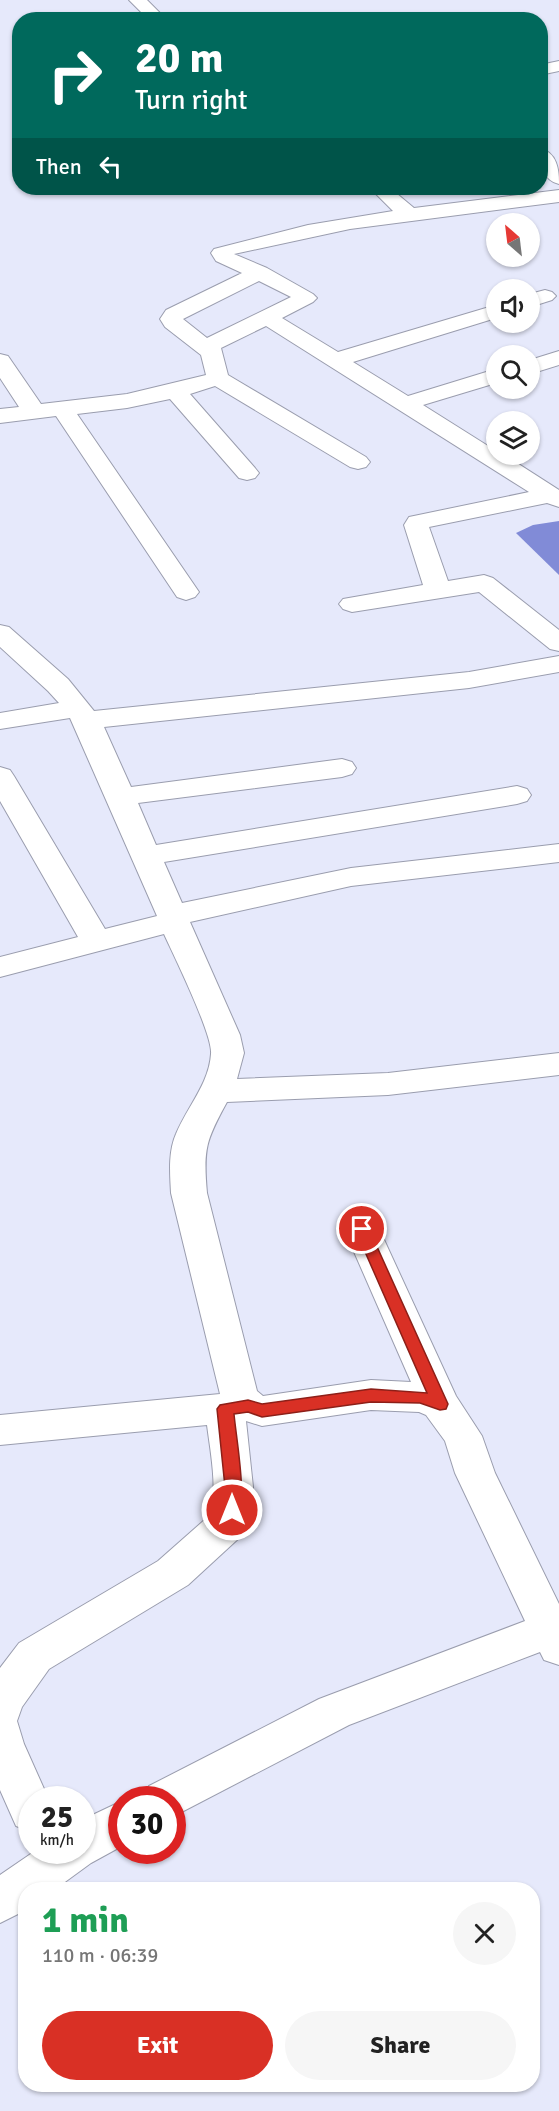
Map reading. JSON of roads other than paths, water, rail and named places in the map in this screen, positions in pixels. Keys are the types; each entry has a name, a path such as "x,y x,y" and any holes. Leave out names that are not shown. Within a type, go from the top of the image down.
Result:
{"street":[{"path":"137,0 150,12"},
{"path":"548,164 559,178"},
{"path":"358,462 218,378 211,352 212,344 306,298 301,293 260,272 228,260 221,253 284,236 398,199 559,196"},
{"path":"211,352 171,319 174,315 260,272"},
{"path":"335,360 486,314"},
{"path":"266,317 555,497"},
{"path":"540,364 559,358"},
{"path":"0,361 35,412"},
{"path":"0,416 127,401 175,391 218,378"},
{"path":"404,404 486,379"},
{"path":"175,391 247,473"},
{"path":"63,410 186,592"},
{"path":"438,590 416,525 418,522 555,497"},
{"path":"352,604 484,583 559,643"},
{"path":"0,633 51,678 83,714 224,1035 228,1053 217,1091 192,1135 187,1163 189,1193 240,1398 236,1408 232,1510 224,1527 173,1573 34,1656 12,1684 1,1703 0,1711"},
{"path":"0,721 469,680 559,664"},
{"path":"120,796 342,768"},
{"path":"0,776 97,942"},
{"path":"145,856 517,795"},
{"path":"0,967 97,942 173,918 351,877 559,853"},
{"path":"217,1091 305,1090 448,1080 559,1064"},
{"path":"186,1789 334,1712 393,1688 554,1639 475,1473 464,1436 440,1404 362,1229"},
{"path":"0,1430 236,1408 262,1411 371,1395 421,1397 440,1404"},
{"path":"0,1732 2,1744 21,1786"},
{"path":"25,1882 48,1864"},
{"path":"0,1901 18,1887"}],"water":[{"path":"559,521 559,575 516,533 533,525"}]}
